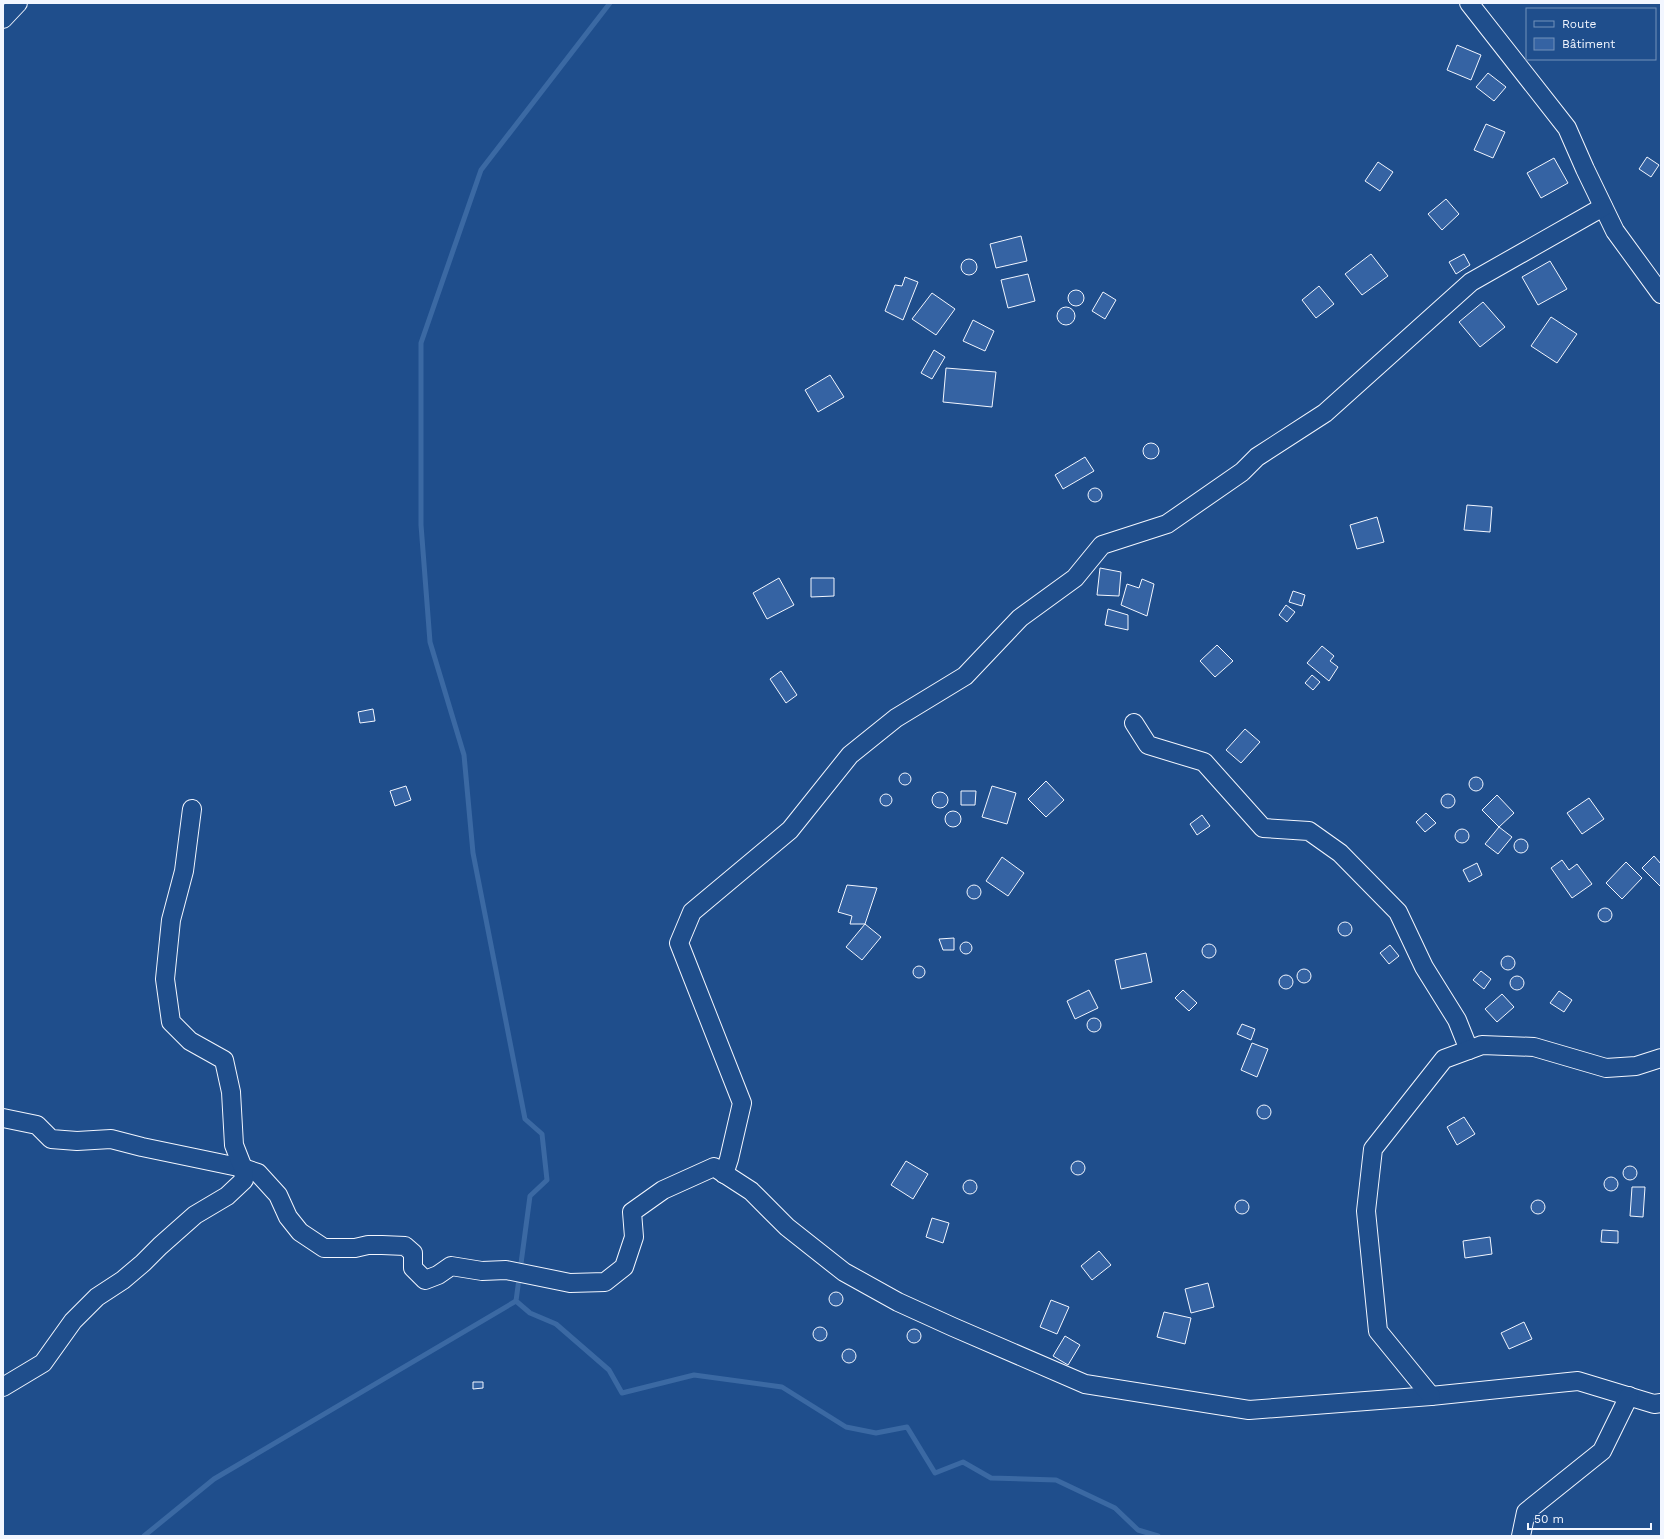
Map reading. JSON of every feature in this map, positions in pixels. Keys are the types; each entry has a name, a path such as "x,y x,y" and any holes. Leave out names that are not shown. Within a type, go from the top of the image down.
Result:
{"street":[{"path":"3,19 18,3"},
{"path":"1469,3 1567,128 1614,231 1661,294"},
{"path":"724,1174 742,1103 679,943 692,912 790,830 850,755 896,718 965,676 1020,618 1075,578 1102,545 1167,524 1242,472 1256,457 1325,413 1471,282 1603,207"},
{"path":"1134,723 1148,745 1204,762 1263,828 1308,831 1340,853 1398,912 1424,967 1457,1020 1469,1050"},
{"path":"3,1387 43,1362 73,1321 97,1297 123,1280 195,1215 227,1196 244,1180 243,1168 234,1145 231,1092 224,1060 190,1041 172,1022 165,979 171,920 184,871 192,809"},
{"path":"1431,1396 1378,1332 1366,1211 1373,1149 1444,1059 1482,1045 1534,1047 1606,1068 1636,1066 1661,1058"},
{"path":"3,1118 37,1125 51,1139 77,1141 111,1139 243,1168 258,1173 278,1195 288,1217 300,1232 324,1248 355,1248 368,1245 405,1246 413,1253 413,1268 425,1280 438,1275 451,1266 482,1270 506,1270 570,1283 605,1282 624,1266 634,1237 632,1212 663,1190 714,1167 751,1191 787,1227 844,1272 898,1302 952,1327 1085,1384 1249,1410 1431,1396 1578,1381 1654,1404 1661,1403"},
{"path":"1521,1536 1526,1512 1602,1451 1630,1396"}],"building":[{"path":"1457,45 1481,55 1471,80 1447,70"},
{"path":"1488,73 1506,87 1494,101 1476,87"},
{"path":"1486,124 1505,132 1493,158 1474,150"},
{"path":"1647,157 1659,165 1651,177 1639,169"},
{"path":"1554,158 1568,183 1541,198 1527,173"},
{"path":"1378,162 1393,172 1380,191 1365,181"},
{"path":"1446,199 1459,214 1442,230 1428,214"},
{"path":"1021,236 1027,261 996,268 990,244"},
{"path":"1371,254 1388,276 1362,295 1345,274"},
{"path":"1464,254 1470,265 1456,274 1449,262"},
{"path":"966,259 972,259 977,264 975,273 972,275 966,275 961,270 961,264"},
{"path":"1550,261 1567,289 1538,305 1522,277"},
{"path":"1028,274 1035,301 1008,308 1001,280"},
{"path":"905,277 918,282 903,320 885,311 895,285 902,286"},
{"path":"1319,286 1334,304 1316,318 1302,300"},
{"path":"1076,290 1082,292 1084,298 1082,304 1076,306 1070,304 1068,298 1070,292"},
{"path":"1103,292 1116,300 1105,319 1092,311"},
{"path":"932,293 955,309 936,335 912,319"},
{"path":"1483,302 1505,327 1480,347 1459,322"},
{"path":"1066,307 1072,310 1075,316 1072,322 1066,325 1060,322 1057,316 1060,310"},
{"path":"1551,317 1577,334 1557,363 1531,346"},
{"path":"973,320 994,331 985,351 963,341"},
{"path":"934,350 945,357 932,379 921,373"},
{"path":"946,368 996,372 992,407 943,402"},
{"path":"830,375 844,397 818,412 805,390"},
{"path":"1148,443 1154,443 1159,448 1157,457 1154,459 1148,459 1143,454 1143,448"},
{"path":"1085,457 1094,471 1063,489 1055,475"},
{"path":"1092,488 1098,488 1102,492 1102,498 1098,502 1092,502 1088,498 1088,492"},
{"path":"1467,505 1492,507 1490,532 1464,530"},
{"path":"1377,517 1384,542 1357,549 1350,525"},
{"path":"1100,568 1121,572 1119,596 1097,595"},
{"path":"779,578 794,605 767,619 753,593"},
{"path":"811,578 834,578 834,596 811,597"},
{"path":"1142,579 1154,584 1147,616 1121,605 1127,584 1139,588"},
{"path":"1293,591 1305,595 1302,606 1289,602"},
{"path":"1286,605 1295,612 1287,622 1279,615"},
{"path":"1108,609 1128,615 1128,630 1105,625"},
{"path":"1217,645 1233,661 1215,677 1200,661"},
{"path":"1322,646 1334,656 1330,661 1338,667 1329,681 1307,663"},
{"path":"781,671 797,695 786,703 770,679"},
{"path":"1312,675 1320,682 1313,690 1305,683"},
{"path":"373,709 375,721 360,723 358,712"},
{"path":"1245,729 1260,742 1241,763 1226,750"},
{"path":"903,773 907,773 911,779 907,785 903,785 899,781 899,777"},
{"path":"1473,777 1479,777 1483,781 1483,787 1479,791 1473,791 1469,787 1469,781"},
{"path":"1046,781 1064,800 1046,817 1028,799"},
{"path":"406,786 411,800 395,806 390,791"},
{"path":"992,786 1016,793 1007,824 982,817"},
{"path":"961,791 976,791 975,805 961,805"},
{"path":"937,792 943,792 948,797 946,806 943,808 937,808 932,803 932,797"},
{"path":"884,794 888,794 892,800 888,806 884,806 880,802 880,798"},
{"path":"1445,794 1451,794 1455,798 1455,804 1451,808 1445,808 1441,804 1441,798"},
{"path":"1497,795 1514,813 1499,827 1482,810"},
{"path":"1589,798 1604,819 1582,834 1567,813"},
{"path":"953,811 960,816 961,819 956,826 953,827 946,822 945,819 950,812"},
{"path":"1426,813 1436,823 1425,832 1416,822"},
{"path":"1202,815 1210,826 1197,835 1190,824"},
{"path":"1499,827 1512,837 1498,854 1485,844"},
{"path":"1459,829 1465,829 1469,833 1469,839 1465,843 1459,843 1455,839 1455,833"},
{"path":"1518,839 1524,839 1528,843 1528,849 1524,853 1518,853 1514,849 1514,843"},
{"path":"1654,856 1661,864 1661,887 1642,868"},
{"path":"1002,857 1024,873 1008,896 986,881"},
{"path":"1562,860 1569,870 1577,864 1592,884 1572,898 1551,868"},
{"path":"1626,862 1642,878 1622,899 1606,883"},
{"path":"1477,863 1482,875 1469,882 1463,870"},
{"path":"847,885 877,888 865,924 850,924 852,916 838,912"},
{"path":"974,885 979,887 981,892 979,897 974,899 969,897 967,892 969,887"},
{"path":"1602,908 1608,908 1612,912 1612,918 1608,922 1602,922 1598,918 1598,912"},
{"path":"1342,922 1348,922 1352,926 1352,932 1348,936 1342,936 1338,932 1338,926"},
{"path":"865,924 881,937 862,960 846,947"},
{"path":"954,938 954,950 943,950 939,939"},
{"path":"964,942 968,942 972,948 968,954 964,954 960,950 960,946"},
{"path":"1206,944 1212,944 1216,948 1216,954 1212,958 1206,958 1202,954 1202,948"},
{"path":"1390,945 1399,956 1389,964 1380,953"},
{"path":"1146,953 1152,982 1121,989 1115,960"},
{"path":"1505,956 1511,956 1515,960 1515,966 1511,970 1505,970 1501,966 1501,960"},
{"path":"917,966 921,966 925,972 921,978 917,978 913,974 913,970"},
{"path":"1301,969 1307,969 1311,973 1311,979 1307,983 1301,983 1297,979 1297,973"},
{"path":"1481,971 1491,979 1484,989 1473,980"},
{"path":"1283,975 1289,975 1293,979 1293,985 1289,989 1283,989 1279,985 1279,979"},
{"path":"1514,976 1520,976 1524,980 1524,986 1520,990 1514,990 1510,986 1510,980"},
{"path":"1089,990 1098,1008 1075,1019 1067,1001"},
{"path":"1183,990 1197,1003 1189,1011 1175,998"},
{"path":"1559,991 1572,1000 1564,1012 1550,1003"},
{"path":"1502,994 1514,1007 1497,1022 1485,1009"},
{"path":"1091,1018 1097,1018 1101,1022 1101,1028 1097,1032 1091,1032 1087,1028 1087,1022"},
{"path":"1242,1024 1255,1029 1251,1040 1237,1034"},
{"path":"1252,1043 1268,1049 1257,1077 1241,1070"},
{"path":"1261,1105 1267,1105 1271,1109 1271,1115 1267,1119 1261,1119 1257,1115 1257,1109"},
{"path":"1464,1117 1475,1134 1457,1145 1447,1127"},
{"path":"906,1161 928,1174 913,1199 891,1185"},
{"path":"1075,1161 1081,1161 1085,1165 1085,1171 1081,1175 1075,1175 1071,1171 1071,1165"},
{"path":"1627,1166 1633,1166 1637,1170 1637,1176 1633,1180 1627,1180 1623,1176 1623,1170"},
{"path":"1608,1177 1614,1177 1618,1181 1618,1187 1614,1191 1608,1191 1604,1187 1604,1181"},
{"path":"967,1180 973,1180 977,1184 977,1190 973,1194 967,1194 963,1190 963,1184"},
{"path":"1632,1187 1645,1187 1643,1217 1630,1216"},
{"path":"1239,1200 1245,1200 1249,1204 1249,1210 1245,1214 1239,1214 1235,1210 1235,1204"},
{"path":"1535,1200 1541,1200 1545,1204 1545,1210 1541,1214 1535,1214 1531,1210 1531,1204"},
{"path":"932,1218 949,1223 943,1243 926,1237"},
{"path":"1602,1230 1618,1231 1618,1243 1601,1242"},
{"path":"1490,1237 1492,1254 1465,1258 1463,1241"},
{"path":"1099,1251 1111,1265 1092,1280 1081,1266"},
{"path":"1208,1283 1214,1307 1191,1313 1185,1289"},
{"path":"833,1292 839,1292 843,1296 843,1302 839,1306 833,1306 829,1302 829,1296"},
{"path":"1051,1300 1069,1307 1057,1334 1040,1327"},
{"path":"1164,1312 1191,1318 1185,1344 1157,1337"},
{"path":"1524,1322 1532,1339 1509,1349 1501,1333"},
{"path":"817,1327 823,1327 827,1331 827,1337 823,1341 817,1341 813,1337 813,1331"},
{"path":"911,1329 917,1329 921,1333 921,1339 917,1343 911,1343 907,1339 907,1333"},
{"path":"1065,1336 1080,1345 1068,1365 1053,1356"},
{"path":"846,1349 852,1349 856,1353 856,1359 852,1363 846,1363 842,1359 842,1353"},
{"path":"473,1382 483,1382 483,1388 473,1389"}],"waterway":[{"path":"610,3 481,170 421,343 421,525 430,642 464,755 473,853 525,1119 542,1134 547,1180 530,1196 516,1301 530,1313 556,1324 609,1370 622,1393 694,1375 782,1387 846,1427 876,1433 907,1427 935,1473 963,1462 991,1478 1056,1480 1115,1508 1138,1530 1158,1536"},
{"path":"144,1536 214,1479 516,1301"}]}
